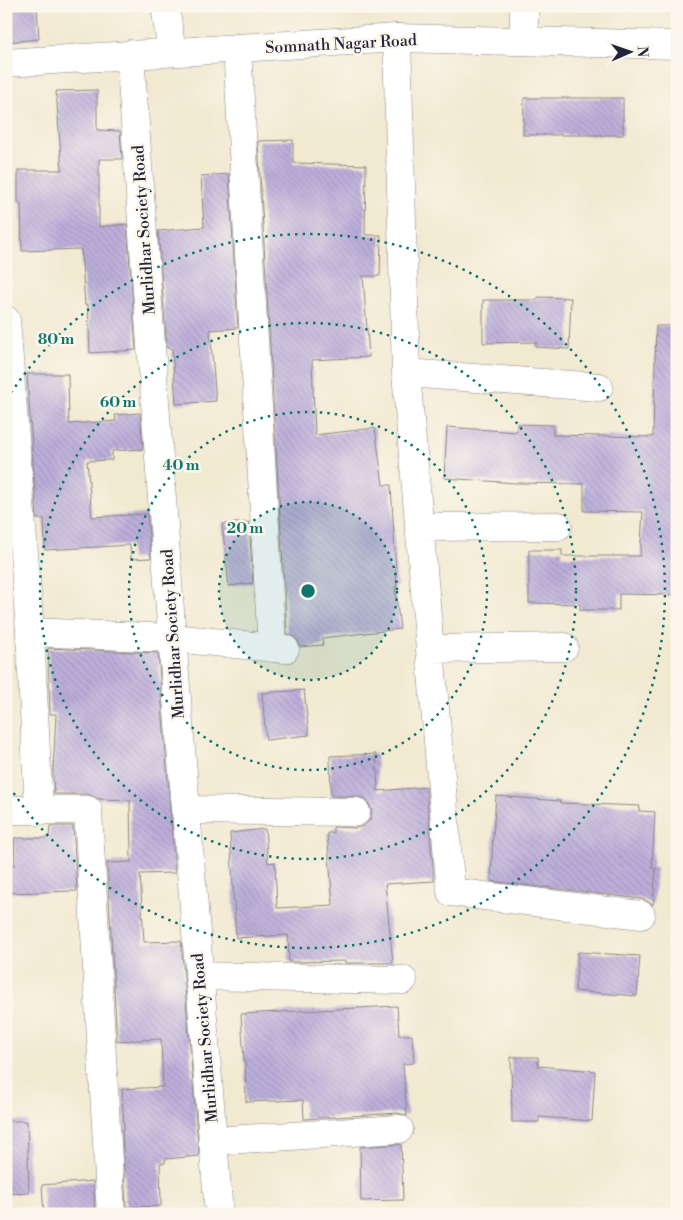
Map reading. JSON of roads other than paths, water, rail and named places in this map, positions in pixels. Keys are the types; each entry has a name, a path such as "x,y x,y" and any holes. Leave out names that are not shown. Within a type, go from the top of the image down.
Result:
{"street":[{"path":"165,6 172,52"},
{"path":"524,6 524,41"},
{"path":"397,38 406,373 451,892 641,915"},
{"name":"Somnath Nagar Road","path":"6,63 397,38 677,45"},
{"path":"30,632 172,638 278,648 236,48"},
{"name":"Murlidhar Society Road","path":"130,54 172,638 218,1214"},
{"path":"6,320 30,632 39,811"},
{"path":"406,373 599,387"},
{"path":"420,526 558,526"},
{"path":"430,649 564,646"},
{"path":"6,810 88,810 111,1214"},
{"path":"186,810 356,812"},
{"path":"199,976 403,980"},
{"path":"212,1141 400,1129"}]}
